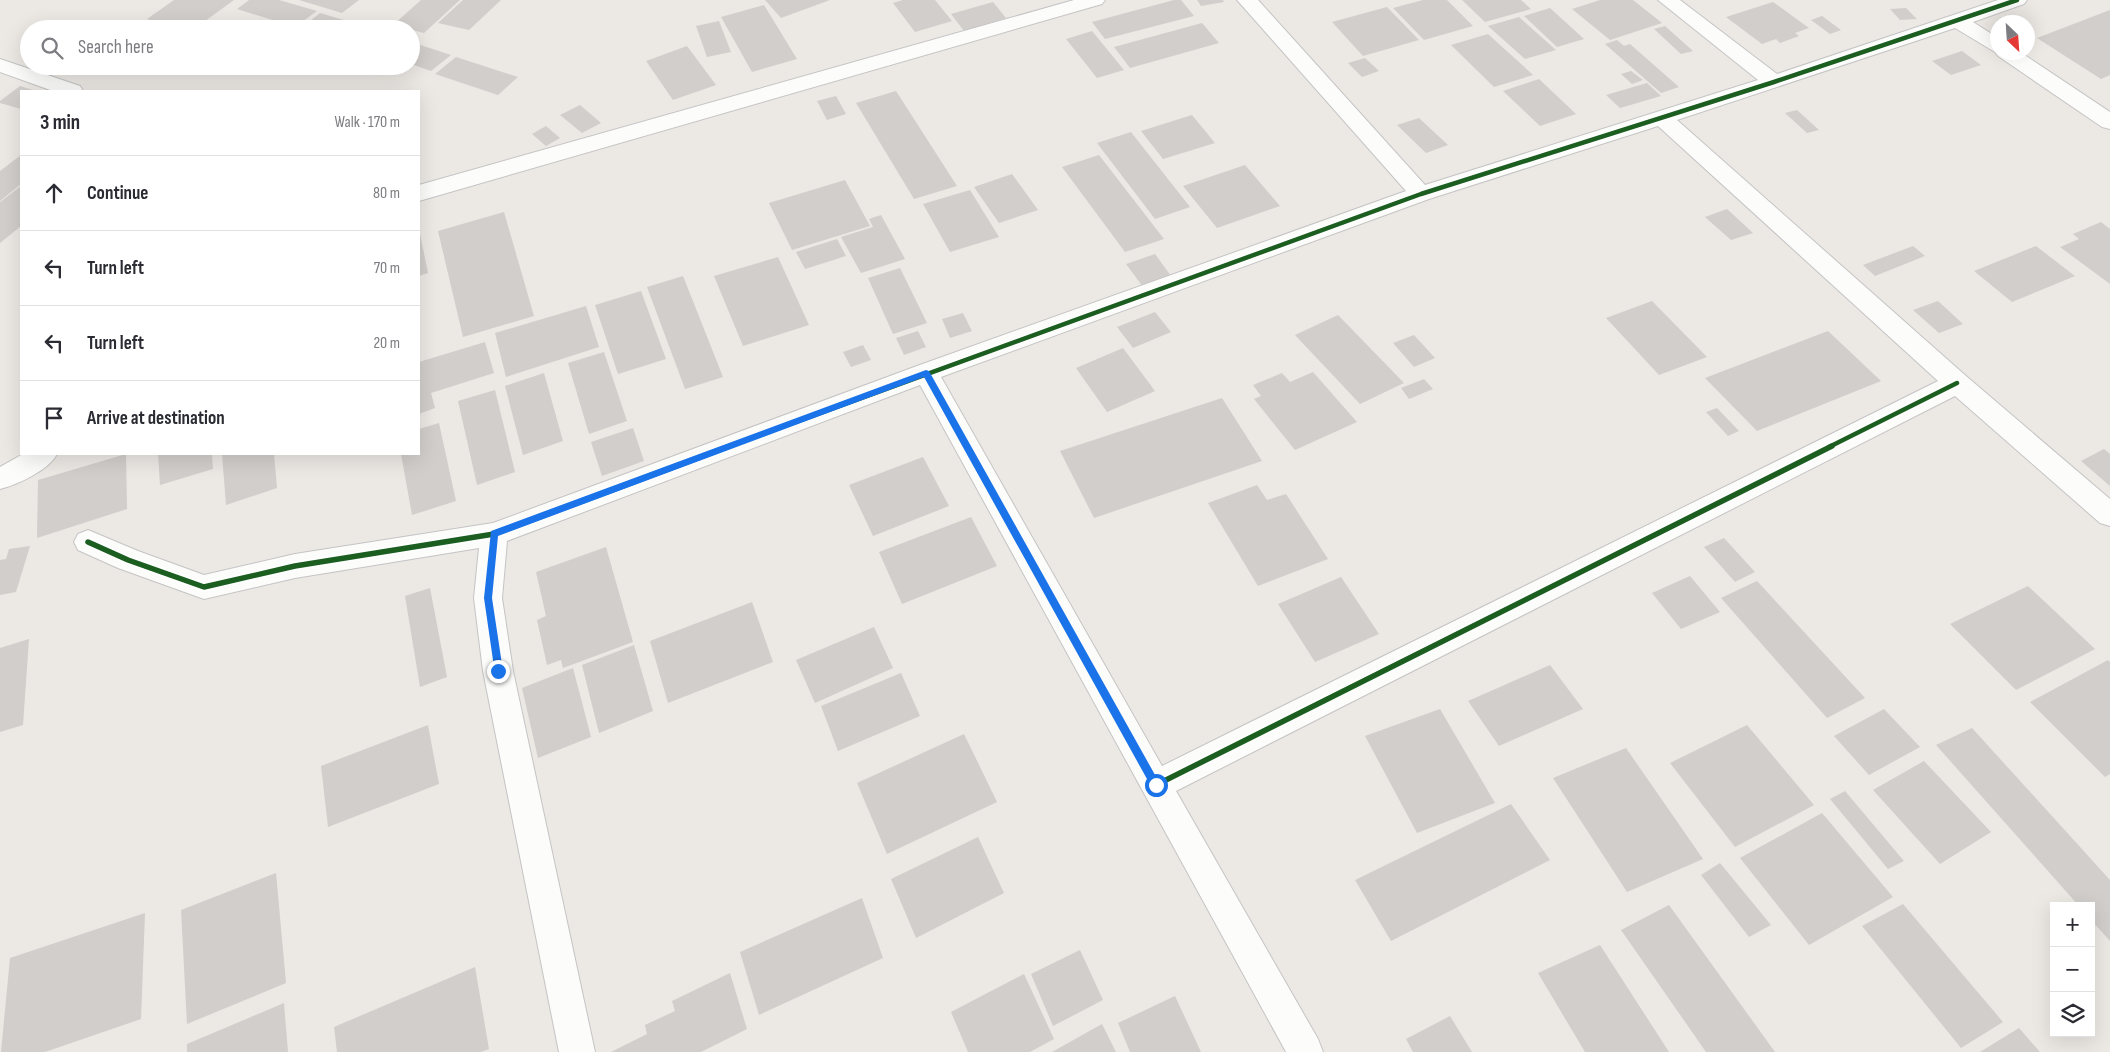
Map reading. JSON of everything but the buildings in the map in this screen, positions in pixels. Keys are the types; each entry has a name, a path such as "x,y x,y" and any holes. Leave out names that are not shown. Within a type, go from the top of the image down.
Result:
{"street":[{"path":"420,193 1094,0"},
{"path":"1247,0 1422,194"},
{"path":"1668,0 1774,82"},
{"path":"88,542 128,560 204,587 295,566 494,534 926,373 1422,194 1774,82 2017,0"},
{"path":"1957,20 1990,42"},
{"path":"2017,60 2110,122"},
{"path":"0,65 20,72"},
{"path":"28,75 70,90"},
{"path":"1662,118 1957,383 2110,515"},
{"path":"926,373 1305,1052"},
{"path":"1156,785 1957,383"},
{"path":"0,478 8,476 42,455"},
{"path":"494,534 488,598 498,671 578,1052"}],"cycle path":[{"path":"88,542 128,560 204,587 295,566 494,534 926,373 1421,194 1774,82 2017,0"},
{"path":"1156,785 1957,383"}],"route":[{"path":"498,671 488,598 494,534 926,373 1156,785"}]}
